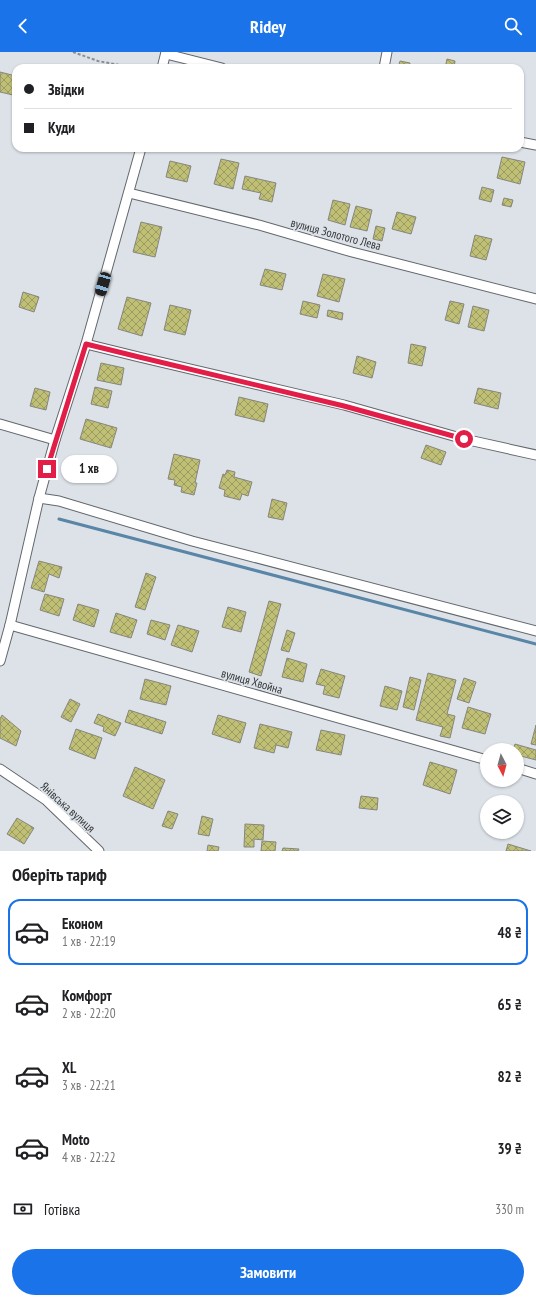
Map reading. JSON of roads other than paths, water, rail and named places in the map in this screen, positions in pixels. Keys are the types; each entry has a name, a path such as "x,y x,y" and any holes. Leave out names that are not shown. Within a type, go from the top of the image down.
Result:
{"street":[{"path":"385,64 388,52"},
{"path":"163,64 166,53 207,64"},
{"path":"524,143 536,145"},
{"path":"0,661 10,625 39,498 55,440 86,344 140,152"},
{"name":"вулиця Золотого Лева","path":"129,193 259,225 352,252 536,299"},
{"path":"86,344 344,406 464,439 536,455"},
{"path":"0,424 55,440"},
{"path":"39,498 59,501 192,541 536,631"},
{"name":"вулиця Хвойна","path":"10,625 480,758"},
{"name":"Янівська вулиця","path":"0,769 46,800 99,851"},
{"path":"524,770 536,774"}],"waterway":[{"path":"59,519 536,644"}]}
